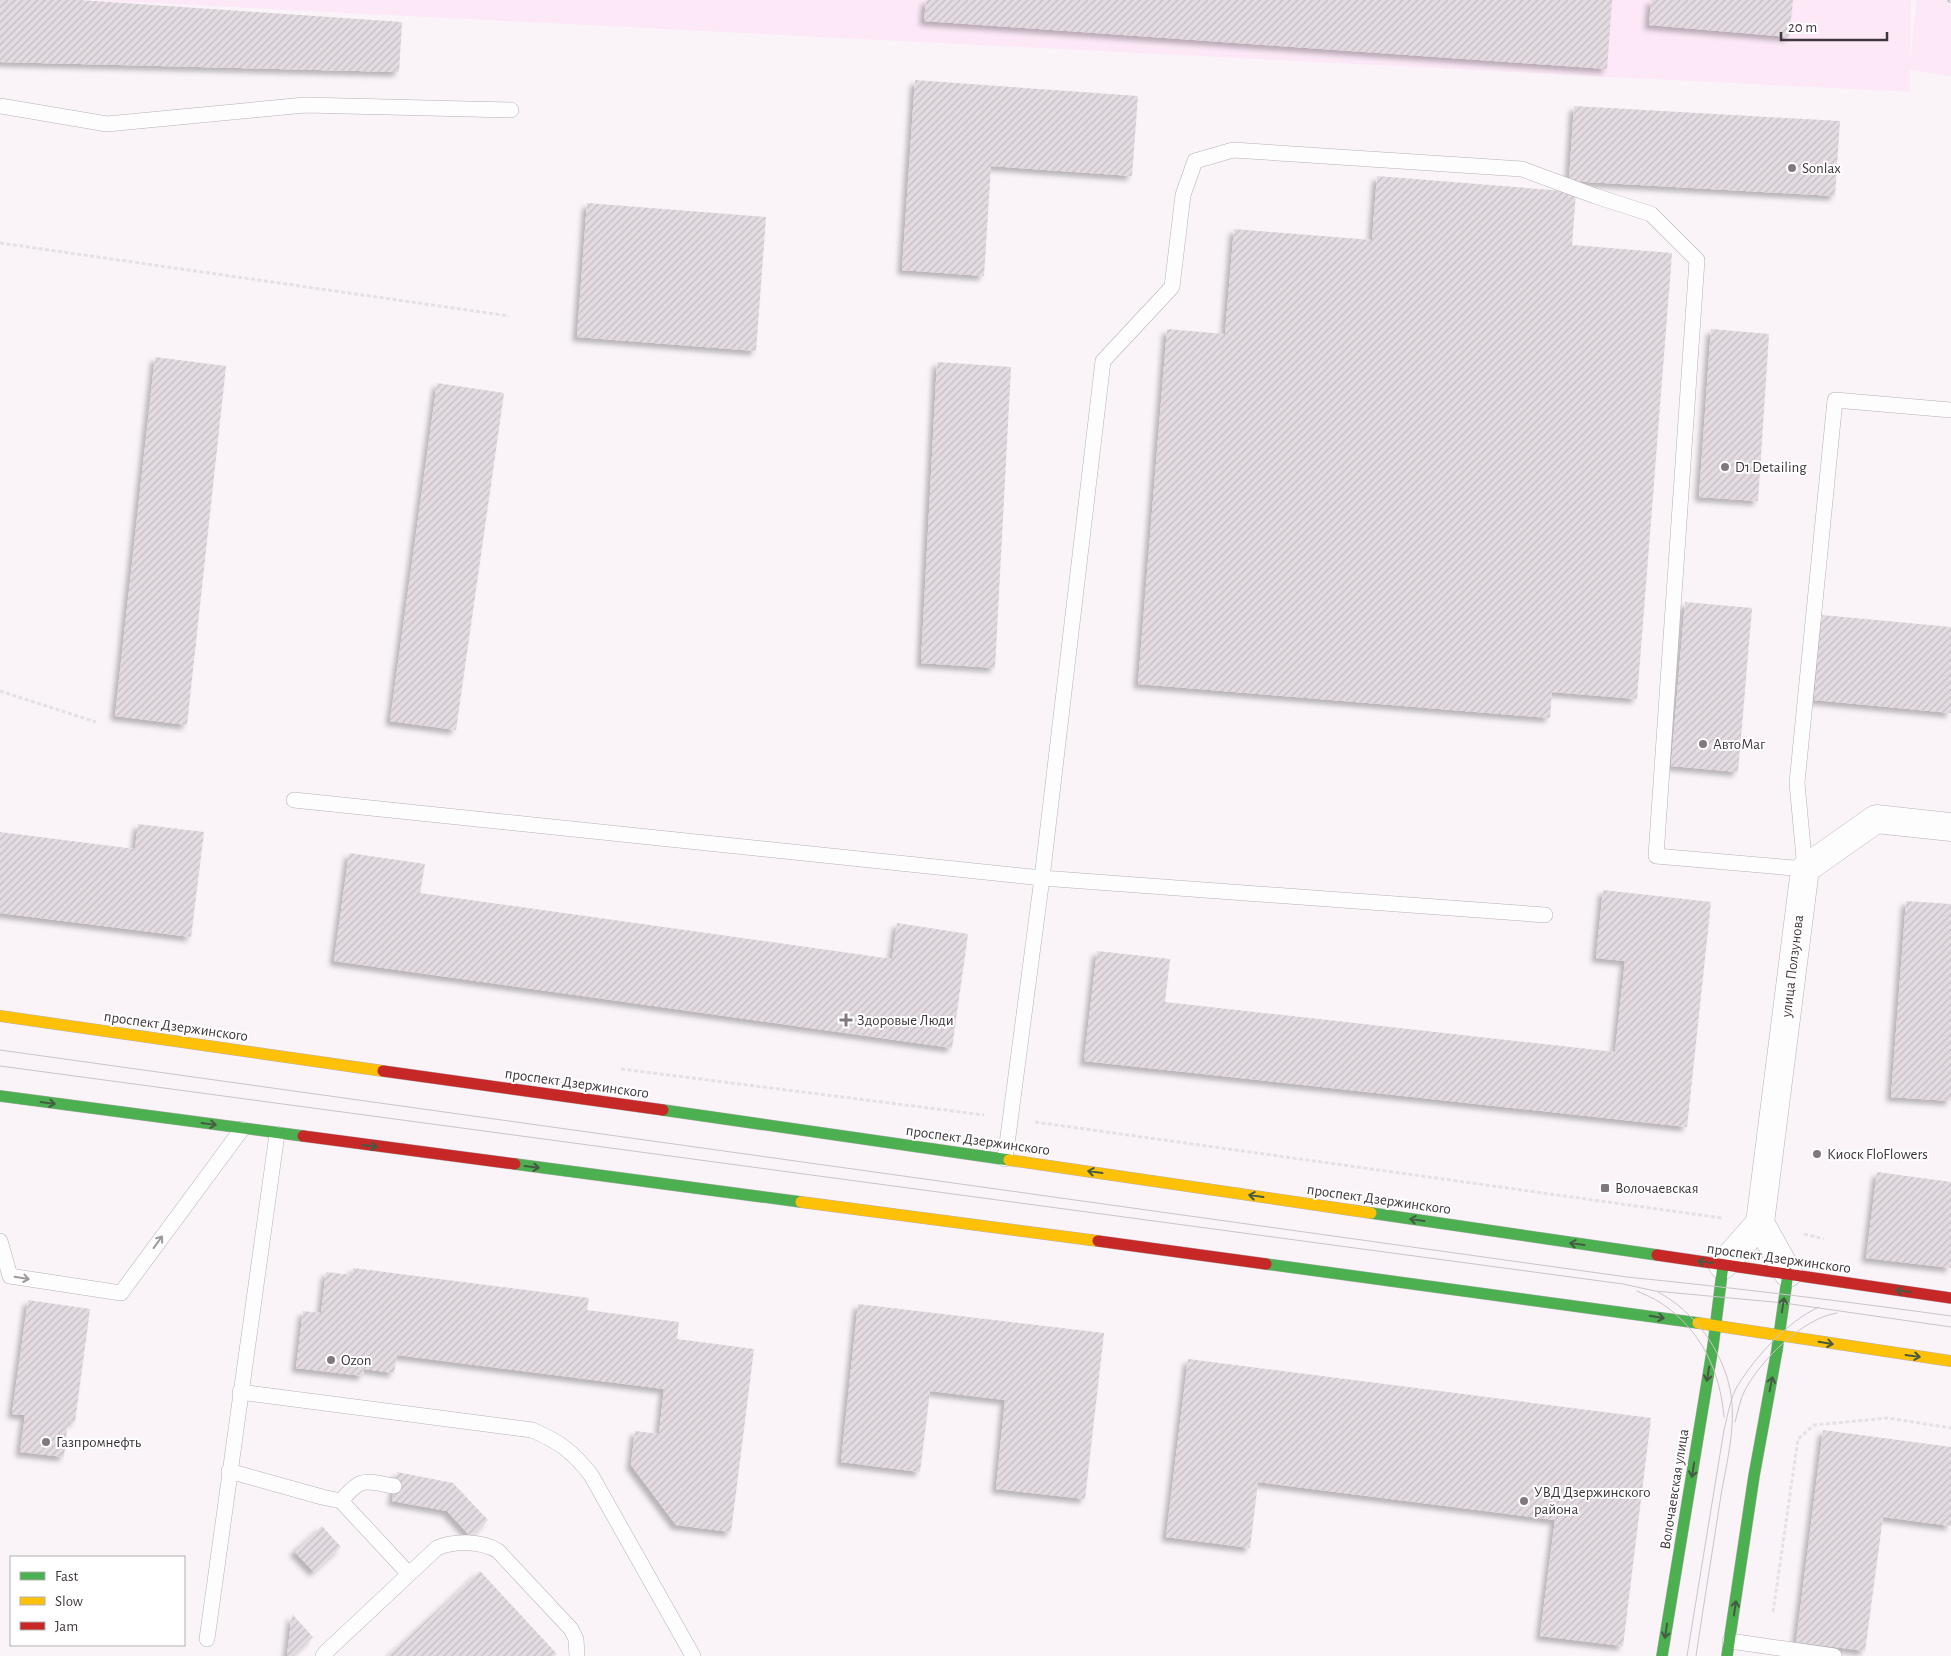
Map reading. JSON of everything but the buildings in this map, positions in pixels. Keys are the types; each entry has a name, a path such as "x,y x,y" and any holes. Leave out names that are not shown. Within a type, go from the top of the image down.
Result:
{"main road":[{"name":"проспект Дзержинского","path":"0,1016 1005,1159 1951,1298"},
{"path":"0,1096 1608,1309 1951,1361"},
{"name":"Волочаевская улица","path":"1662,1656 1716,1326 1723,1265"},
{"path":"1729,1648 1788,1274"}],"street":[{"path":"1804,869 1876,820 1951,827"},
{"name":"улица Ползунова","path":"1760,1223 1804,869"},
{"path":"1723,1265 1760,1223 1788,1274"}],"lane":[{"path":"0,106 107,124 305,105 511,110"},
{"path":"1005,1159 1012,1119 1042,878 1103,361 1172,287 1183,195 1195,161 1233,150 1522,169 1651,214 1697,260 1656,856 1804,869 1797,783 1835,400 1951,410"},
{"path":"294,800 1042,878 1545,915"},
{"path":"0,1241 10,1276 121,1292 242,1129"},
{"path":"207,1639 277,1134"},
{"path":"240,1392 532,1430 555,1440 577,1457 591,1475 693,1656"},
{"path":"229,1471 341,1501 409,1574"},
{"path":"341,1501 360,1482 367,1481 394,1486"},
{"path":"323,1656 437,1548 445,1544 478,1544 492,1547 498,1551 570,1630 576,1639 577,1656"},
{"path":"1729,1648 1834,1656"}],"path":[{"path":"0,243 509,316"},
{"path":"0,691 96,722"},
{"path":"615,1068 1012,1119 1760,1223 1824,1239"},
{"path":"1773,1612 1798,1438 1814,1424 1888,1418 1951,1428"}],"shaded area":[{"path":"91,0 1911,0 1910,61 1917,0 1951,0 1951,76 1910,70 1910,92"}],"tram line":[{"path":"0,1050 1627,1277 1951,1316"},
{"path":"0,1066 1623,1284 1655,1291 1784,1303 1951,1327"},
{"path":"1637,1291 1658,1301 1675,1314 1687,1326 1706,1352 1718,1383 1724,1417"},
{"path":"1658,1292 1683,1310 1713,1346 1726,1374 1732,1402 1732,1429 1696,1656"},
{"path":"1687,1656 1724,1430 1733,1395 1745,1374 1763,1351 1784,1330 1807,1313 1819,1307"},
{"path":"1735,1422 1745,1390 1752,1378 1772,1354 1784,1342 1811,1323 1837,1313"}],"traffic: fast":[{"path":"0,1096 303,1136"},
{"path":"663,1110 1009,1160"},
{"path":"515,1164 801,1202"},
{"path":"1371,1213 1657,1255"},
{"path":"1266,1264 1698,1323"},
{"path":"1662,1656 1713,1346 1723,1265"},
{"path":"1727,1656 1754,1476 1777,1350 1788,1273"}],"traffic: slow":[{"path":"0,1016 383,1071"},
{"path":"1009,1160 1371,1213"},
{"path":"801,1202 1098,1241"},
{"path":"1698,1323 1951,1361"}],"traffic: jam":[{"path":"383,1071 663,1110"},
{"path":"303,1136 515,1164"},
{"path":"1098,1241 1266,1264"},
{"path":"1657,1255 1951,1298"}],"place":[{"name":"Sonlax","path":"1792,168"},
{"name":"D1 Detailing","path":"1725,467"},
{"name":"АвтоМаг","path":"1703,744"},
{"name":"Здоровые Люди","path":"846,1020"},
{"name":"Киоск FloFlowers","path":"1817,1154"},
{"name":"Волочаевская","path":"1605,1188"},
{"name":"Ozon","path":"331,1360"},
{"name":"Газпромнефть","path":"46,1442"},
{"name":"УВД Дзержинского района","path":"1524,1501"}]}
